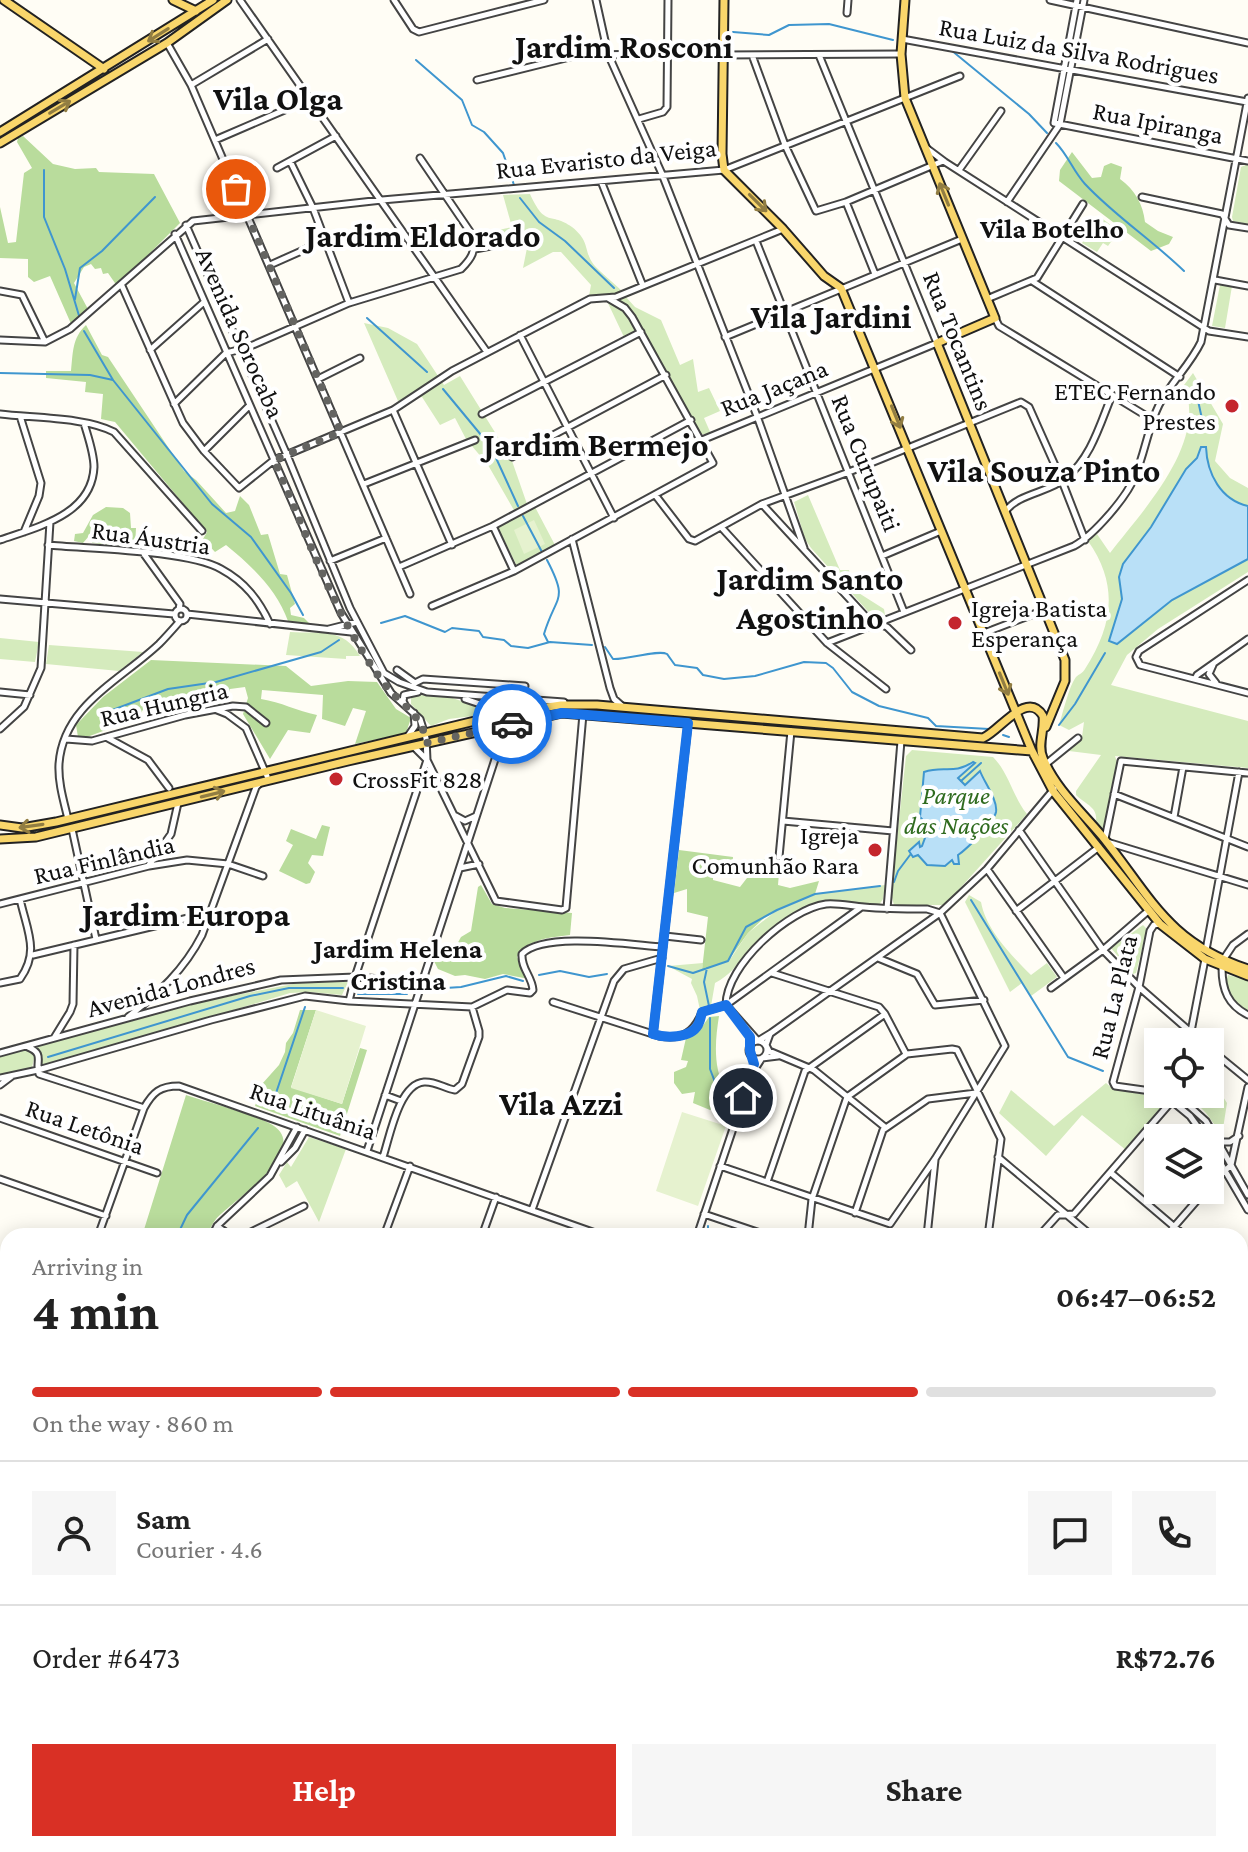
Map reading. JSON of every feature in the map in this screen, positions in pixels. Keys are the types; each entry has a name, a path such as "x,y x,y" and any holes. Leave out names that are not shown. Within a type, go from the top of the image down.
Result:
{"main road":[{"path":"4,0 104,69 121,71"},
{"path":"173,0 196,11"},
{"path":"0,132 213,0"},
{"path":"0,143 167,43 227,0"},
{"path":"724,0 724,170 783,229 824,276 841,288 1032,751 1056,788 1157,912 1205,955"},
{"path":"905,0 901,54 905,98 995,318"},
{"path":"96,63 96,74"},
{"name":"Rua Jaçana","path":"937,343 995,318"},
{"name":"Rua Tocantins","path":"937,343 1067,669 1062,689 1043,732"},
{"path":"348,757 425,732 561,705 986,738 1025,707 1036,708 1043,716 1044,760 1056,788"},
{"path":"0,839 36,837 72,829 162,806 175,799 262,773 413,746 562,713 1032,751"},
{"path":"0,825 22,828 247,786 262,773"},
{"path":"1103,843 1160,924 1205,955 1248,976"},
{"path":"1222,964 1248,969"}],"street":[{"path":"240,0 487,352"},
{"path":"394,0 416,31 544,0"},
{"path":"596,0 608,54 662,174 757,416 804,548"},
{"path":"639,119 663,112 667,107 668,0"},
{"path":"847,13 848,0"},
{"path":"1050,0 1248,43"},
{"path":"1007,202 1057,124 1078,5 1084,0"},
{"path":"191,85 268,39"},
{"name":"Rua Luiz da Silva Rodrigues","path":"902,39 1248,101"},
{"path":"167,43 191,85 410,594"},
{"path":"477,80 578,55 668,54"},
{"path":"723,55 901,54"},
{"path":"752,55 785,145 816,211 876,190 933,167 938,162 945,162"},
{"name":"Rua Tocantins","path":"819,55 937,343"},
{"name":"Rua Evaristo da Veiga","path":"186,225 193,221 247,213 724,170 960,76"},
{"path":"215,140 310,99"},
{"path":"827,643 1027,565 1085,540 1094,532 1134,479 1160,402 1194,355 1205,328 1248,101"},
{"path":"959,170 1001,111"},
{"name":"Rua Ipiranga","path":"1057,124 1248,161"},
{"path":"277,168 336,136"},
{"path":"924,146 1205,328 1248,337"},
{"path":"174,404 226,353 349,303 461,269 475,249 473,236 420,158"},
{"path":"290,161 313,208 349,303"},
{"path":"601,181 643,286"},
{"path":"1142,197 1222,214 1229,225 1248,228"},
{"path":"846,202 875,274"},
{"path":"987,299 1037,278 1083,204"},
{"path":"0,340 45,342 78,324 186,225"},
{"name":"Avenida Sorocaba","path":"186,225 330,561 384,673 427,692 452,695"},
{"path":"122,286 183,423 239,488 274,460 393,410 430,384 590,299 615,299 783,229"},
{"name":"Avenida Sorocaba","path":"175,234 346,623 391,693 414,712 425,732 427,760"},
{"path":"725,337 962,239"},
{"path":"270,265 326,240"},
{"path":"475,249 517,241"},
{"name":"Rua Curupaiti","path":"756,241 904,612"},
{"path":"1215,280 1248,286"},
{"path":"1032,281 1180,377"},
{"path":"0,291 22,295 45,342"},
{"path":"432,606 514,571 713,463 641,332 615,299"},
{"path":"150,350 204,302"},
{"path":"995,318 999,326 1153,420"},
{"path":"482,414 641,332"},
{"path":"520,335 614,518"},
{"name":"Rua Jaçana","path":"702,440 937,343"},
{"path":"318,379 360,358"},
{"path":"512,457 666,375"},
{"path":"1005,512 1013,503 1062,481 1091,448 1112,395"},
{"path":"656,496 692,541 762,504 849,472 1018,402 1029,407 1085,540"},
{"path":"204,451 249,406"},
{"path":"393,410 452,545"},
{"path":"0,414 106,428 121,438 202,531"},
{"path":"20,416 41,483 24,532"},
{"path":"399,567 493,526 691,420"},
{"path":"0,540 50,522 78,504 92,481 94,463 84,423"},
{"path":"364,484 475,440"},
{"path":"762,504 869,620 887,627 911,650"},
{"path":"0,729 24,707 41,668 50,522"},
{"path":"493,526 514,571"},
{"path":"721,527 827,643 886,689"},
{"path":"882,556 942,531"},
{"path":"330,561 386,538"},
{"path":"572,539 610,688 614,699 626,708"},
{"name":"Rua Áustria","path":"48,545 177,557 218,567 242,583 259,600 270,624"},
{"path":"143,553 180,604 177,612 180,621"},
{"path":"1248,580 1139,651 1136,661 1140,665 1248,693"},
{"path":"0,599 177,612 184,610 187,614 351,632 358,624"},
{"path":"984,633 1039,612 1044,605"},
{"path":"68,819 59,768 66,739 80,711 159,644 187,614"},
{"path":"328,629 346,623 358,624"},
{"path":"1195,679 1248,639"},
{"path":"1213,664 1209,674 1217,685"},
{"path":"397,670 415,683 423,679 525,686"},
{"path":"437,694 439,680"},
{"path":"452,695 600,706 610,688"},
{"path":"408,708 403,701 404,695 415,691 427,692"},
{"path":"0,692 30,695"},
{"path":"367,1151 500,744 500,715 497,708 452,695"},
{"name":"Rua Hungria","path":"66,739 92,741 185,715 242,706 266,723"},
{"path":"124,1020 156,996 180,972 193,953 262,773 246,728 216,710"},
{"path":"407,737 415,726 414,712"},
{"path":"413,746 427,760 496,901 562,910 566,908 583,713"},
{"path":"500,744 516,723"},
{"path":"653,1034 688,723"},
{"path":"779,857 791,731"},
{"path":"105,737 148,760 175,799 171,834 149,866"},
{"path":"1044,760 1054,758 1078,738"},
{"path":"887,909 901,741"},
{"path":"349,1001 427,760"},
{"path":"1016,911 1103,843 1121,761 1248,773"},
{"path":"1174,817 1183,767"},
{"path":"1192,1028 1239,772"},
{"path":"416,789 427,782 440,788"},
{"path":"247,786 252,788 254,794"},
{"path":"751,1045 940,913 987,869 1056,788"},
{"path":"1114,794 1248,847"},
{"path":"450,812 465,821 476,816"},
{"path":"783,821 893,831"},
{"path":"72,829 96,939"},
{"path":"1019,830 1103,950 1185,1028"},
{"path":"1103,843 1248,885"},
{"name":"Rua Finlândia","path":"0,904 149,866 187,860 228,864 263,876"},
{"path":"459,868 479,864"},
{"path":"987,869 1064,978"},
{"path":"0,983 8,984 20,979 33,955 20,899"},
{"path":"720,1166 890,1224 935,1159 1005,1046 940,913 927,909 829,904 808,908 752,951 740,965 726,1005 758,1041 778,1056 810,1068 886,1128"},
{"path":"553,1002 653,1034 668,1037 688,1033 698,1025 702,1012 726,1005 861,907"},
{"path":"1051,988 1103,950 1148,911"},
{"path":"33,955 210,913"},
{"path":"1139,919 1147,924 1150,931"},
{"path":"927,923 940,921 947,926"},
{"name":"Rua La Plata","path":"1144,1090 1113,1085 1150,931 1154,925 1160,924"},
{"path":"1248,934 1233,945 1222,964 1222,982 1227,996 1234,1007 1248,1015"},
{"path":"665,936 701,940"},
{"path":"383,1157 401,1101 409,1089 418,1083 434,1082 450,1089 459,1088 479,1037 472,1007 504,991 532,992 532,979 525,972 522,954 533,946 573,941 663,947"},
{"path":"54,1038 73,1004 74,945"},
{"path":"877,957 917,974 935,1005 984,1000"},
{"path":"532,1210 614,981 624,969 662,958"},
{"path":"772,973 879,1007 907,1054"},
{"name":"Avenida Londres","path":"0,1053 281,980 355,977 420,982"},
{"path":"156,996 160,1005 168,1007"},
{"name":"Avenida Londres","path":"0,1078 296,998 472,1007"},
{"path":"767,1182 805,1071 885,1014"},
{"path":"67,1017 70,1028 82,1031"},
{"path":"749,1033 751,1075"},
{"path":"700,1228 751,1075 767,1047 771,1033"},
{"path":"27,1046 37,1050 40,1056 38,1070 43,1076 144,1108 101,1228"},
{"path":"809,1228 812,1199 847,1097 907,1054 957,1050 1001,1139 989,1228"},
{"path":"752,1055 778,1056"},
{"path":"1224,1060 1248,1080"},
{"path":"0,1085 13,1075"},
{"name":"Rua Lituânia","path":"144,1108 153,1093 179,1086 582,1228"},
{"path":"1248,1087 1231,1165 1224,1170 1248,1210"},
{"path":"855,1213 886,1128 928,1099 976,1092"},
{"path":"385,1095 401,1101"},
{"path":"1046,1228 1058,1215 1074,1214 1168,1108"},
{"path":"1180,1108 1196,1124"},
{"path":"1193,1108 1208,1124"},
{"name":"Rua Letônia","path":"0,1118 157,1173"},
{"path":"278,1166 297,1127"},
{"path":"220,1228 217,1226 261,1186 295,1148 305,1130"},
{"path":"1224,1142 1239,1136"},
{"path":"1224,1152 1248,1195"},
{"path":"998,1157 1082,1228"},
{"path":"928,1228 935,1159"},
{"path":"387,1228 410,1166"},
{"path":"996,1174 1000,1166 1011,1168"},
{"path":"1111,1173 1174,1227 1194,1204"},
{"path":"922,1178 933,1180"},
{"path":"0,1179 106,1216"},
{"path":"1224,1179 1229,1179"},
{"path":"485,1228 496,1197"},
{"path":"258,1228 304,1206"},
{"path":"704,1214 745,1228"}],"green space":[{"path":"23,136 53,164 75,169 96,168 99,172 154,174 180,223 117,286 108,273 103,274 101,268 95,269 91,264 84,267 74,283 89,311 72,326 50,276 34,282 28,277 28,259 0,258 0,207 8,243 16,242 24,173 32,168 17,142"},
{"path":"1072,152 1092,178 1101,177 1104,166 1111,163 1122,167 1120,179 1137,198 1145,222 1173,237 1169,244 1151,251 1059,181 1060,170"},
{"path":"1248,164 1248,224 1233,221 1232,217 1241,167"},
{"path":"530,194 545,216 565,222 578,232 594,265 622,291 589,296 591,285 561,252 553,252 523,268 528,243 482,251 480,234 512,227 503,195"},
{"path":"1100,217 1119,231 1108,246 1103,243 1097,252 1082,243"},
{"path":"1220,285 1232,286 1225,328 1212,326"},
{"path":"625,296 635,307 661,320 680,365 693,359 698,392 709,388 720,411 704,418 711,434 701,434 637,322 618,301"},
{"path":"606,299 625,311 637,330 624,337"},
{"path":"364,323 388,328 417,344 444,385 460,376 511,458 527,504 515,512 488,465 466,439 455,418 440,425 422,397 398,401"},
{"path":"86,325 102,355 108,357 184,471 226,513 235,511 240,496 249,505 261,535 268,534 280,574 287,575 295,604 290,608 291,615 304,618 310,624 288,621 263,579 245,561 226,545 215,552 203,539 207,532 115,422 101,419 103,394 85,392 86,382 46,378 46,371 71,371 76,341"},
{"path":"1193,373 1223,424 1215,461 1230,478 1248,488 1248,572 1158,629 1127,655 1111,685 1248,721 1248,768 1115,756 1117,762 1103,830 1096,821 1093,809 1076,795 1101,755 1069,751 1082,737 1084,722 1069,730 1059,725 1073,681 1084,670 1102,637 1109,605 1105,573 1088,541 1097,534 1110,553 1168,475 1187,430 1189,407 1184,385"},
{"path":"808,495 840,570 849,570 854,590 884,609 885,615 874,618 805,539 794,502"},
{"path":"106,507 123,508 130,513 131,528 136,528 135,547 92,543 94,537 89,536 83,543 74,541 75,534 83,533 93,515"},
{"path":"535,507 556,547 517,566 497,526"},
{"path":"534,520 545,544 524,554 514,530"},
{"path":"290,632 339,636 360,656 346,656 346,659 286,655"},
{"path":"0,638 39,642 35,662 0,659"},
{"path":"49,645 143,652 119,671 46,664"},
{"path":"151,660 286,666 311,686 348,681 377,682 396,709 411,718 406,733 355,744 366,711 353,708 345,726 322,719 323,695 262,690 261,699 317,715 310,733 288,730 270,759 243,714 248,698 245,687 230,689 230,698 218,705 203,691 144,708 138,718 87,737 78,737 76,725 103,697"},
{"path":"447,696 489,711 488,714 449,719 431,726 411,704 411,697"},
{"name":"Parque das Nações","path":"912,750 993,757 1027,814 945,905 894,905 891,894 906,756"},
{"path":"322,825 330,827 323,856 312,855 308,863 315,872 310,883 279,871 293,845 286,841 291,829 316,839"},
{"path":"679,850 733,857 732,869 713,871 713,880 740,887 747,878 758,877 762,859 780,860 778,885 790,888 819,881 815,894 763,919 748,933 728,961 702,970 708,917 687,912 687,889 674,893"},
{"path":"481,885 492,904 505,908 572,913 570,935 534,942 517,957 529,979 503,974 485,979 455,976 438,969 432,957 442,946 456,946 461,937 471,931 478,887"},
{"path":"885,885 879,905 820,904 786,919 715,983 711,1006 706,1011 700,1010 692,979 668,966 703,963 702,969 731,958 748,933 777,910 815,894"},
{"path":"969,895 981,902 994,932 1031,975 1047,963 1057,977 1031,996 1022,983 1010,992 965,902"},
{"path":"1143,925 1147,929 1136,973 1133,974 1111,948"},
{"path":"1228,975 1248,980 1248,1012 1230,997 1226,987"},
{"path":"314,980 348,982 342,995 290,993 39,1069 41,1056 32,1047 190,1004"},
{"path":"300,1010 316,1010 291,1087 342,1104 360,1048 367,1050 340,1136 255,1106 262,1084 279,1065"},
{"path":"316,1010 366,1026 342,1104 291,1088"},
{"path":"719,1016 716,1054 718,1072 725,1089 717,1106 710,1110 693,1103 695,1092 682,1094 674,1083 674,1072 686,1067 688,1061 681,1060 686,1038 699,1031 709,1017"},
{"path":"26,1050 35,1055 32,1067 0,1075 0,1056"},
{"path":"1106,1083 1113,1089 1144,1095 1144,1108 1161,1108 1148,1124 1144,1124 1144,1129 1126,1150 1082,1115 1046,1156 999,1113 1011,1090 1054,1126"},
{"path":"186,1095 269,1123 281,1133 283,1146 278,1159 216,1219 211,1228 144,1228"},
{"path":"1224,1098 1227,1103 1224,1124 1214,1124 1201,1108 1224,1108"},
{"path":"682,1112 726,1126 698,1206 656,1191"},
{"path":"309,1137 346,1149 319,1222 297,1181 286,1188 279,1175 287,1162 291,1167"}],"water":[{"path":"1201,447 1206,447 1209,467 1223,492 1248,506 1248,559 1172,600 1117,644 1109,641 1122,599 1119,577 1123,564 1151,527 1186,469 1197,458"},
{"path":"973,762 958,778 965,785 980,771 995,802 996,812 980,835 958,855 959,864 954,864 952,860 945,866 927,865 909,851 919,842 922,846 929,827 920,817 924,772 960,768"}],"waterway":[{"path":"733,32 769,35 789,25 829,24 893,40"},
{"path":"951,50 1029,114 1047,133"},
{"path":"416,60 462,100 472,125 484,132 503,153 514,185"},
{"path":"1056,143 1097,196 1184,271"},
{"path":"44,170 44,217 65,269 80,319"},
{"path":"75,299 80,268 102,251 155,197"},
{"path":"520,198 539,222 565,241 614,288"},
{"path":"367,318 427,372"},
{"path":"84,331 113,380 212,504 251,537 303,615"},
{"path":"0,373 90,375 113,380"},
{"path":"443,389 491,447 518,506"},
{"path":"1197,396 1204,428"},
{"path":"523,516 542,552"},
{"path":"547,560 559,591 544,634 548,642"},
{"path":"381,623 405,616 445,632 452,628 479,631 483,637 528,648 550,642 592,645"},
{"path":"102,714 168,689 216,682 321,652 339,640"},
{"path":"605,647 613,659 663,653 675,665 697,668 703,675 724,679 755,676 804,662 826,663 852,692 879,706 928,718 936,726 989,729"},
{"path":"1059,725 1105,653"},
{"path":"1003,735 1009,737"},
{"path":"961,781 981,763"},
{"path":"894,882 910,855"},
{"path":"668,966 693,973 728,961 746,927 777,910 815,894 880,886"},
{"path":"971,900 1068,1057 1103,1071"},
{"path":"707,968 704,982 709,1006"},
{"path":"539,975 560,971 589,977 607,974"},
{"path":"430,989 461,987 506,976 523,981"},
{"path":"48,1057 250,996 289,988 343,988"},
{"path":"358,994 407,994"},
{"path":"272,1105 305,1007"},
{"path":"710,1018 710,1069 718,1090 735,1101"},
{"path":"181,1228 187,1215 258,1128"}],"way so far":[{"path":"236,189 341,432 274,460 346,623 391,693 418,716 427,743 512,724"}],"place":[{"name":"ETEC Fernando Prestes","path":"1232,406"},
{"name":"Igreja Batista Esperança","path":"955,623"},
{"name":"CrossFit 828","path":"336,779"},
{"name":"Igreja Comunhão Rara","path":"875,850"}],"district":[{"name":"Jardim Rosconi","path":"624,46"},
{"name":"Vila Olga","path":"278,98"},
{"name":"Vila Botelho","path":"1052,228"},
{"name":"Jardim Eldorado","path":"423,235"},
{"name":"Vila Jardini","path":"831,316"},
{"name":"Jardim Bermejo","path":"596,444"},
{"name":"Vila Souza Pinto","path":"1044,470"},
{"name":"Jardim Santo Agostinho","path":"810,598"},
{"name":"Jardim Europa","path":"186,914"},
{"name":"Jardim Helena Cristina","path":"398,964"},
{"name":"Vila Azzi","path":"561,1103"}],"route":[{"path":"512,724 562,713 688,723 653,1034 668,1037 688,1033 698,1025 702,1012 726,1005 750,1037 754,1064 743,1098"}]}
